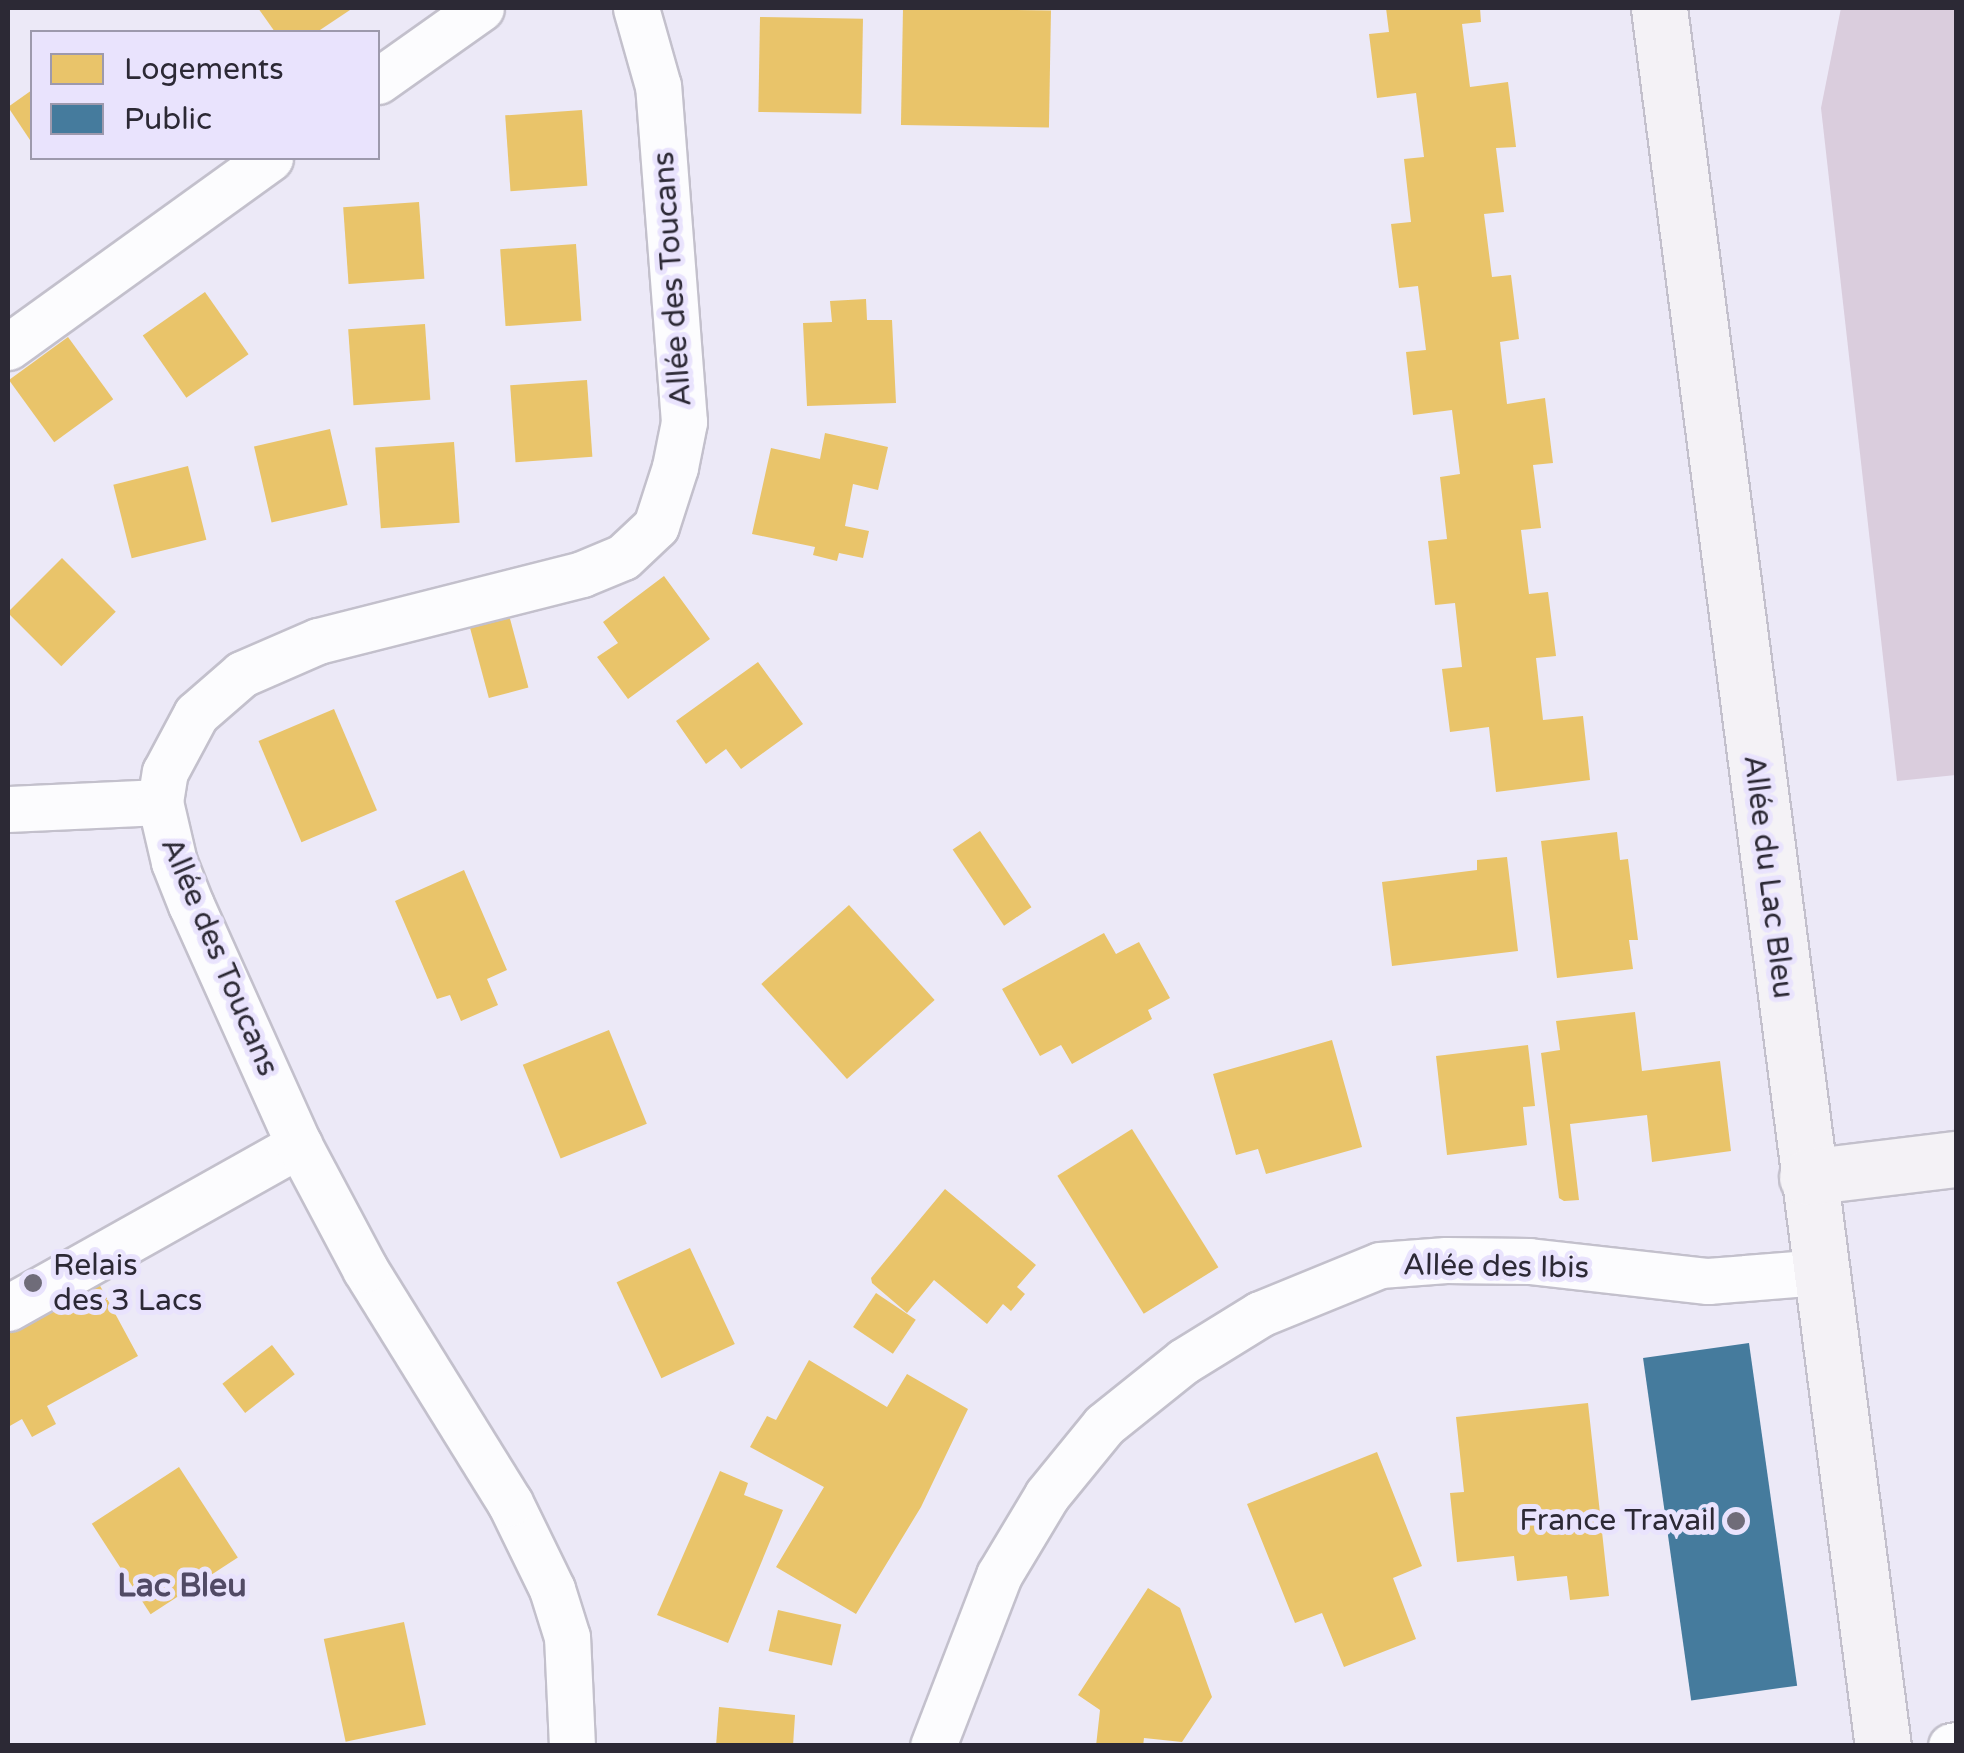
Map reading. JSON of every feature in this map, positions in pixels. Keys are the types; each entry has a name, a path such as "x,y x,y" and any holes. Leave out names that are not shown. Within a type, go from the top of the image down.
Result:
{"street":[{"path":"380,80 481,8"},
{"name":"Allée des Toucans","path":"572,1746 567,1637 534,1549 365,1268 300,1145 191,905 174,862 160,802 165,772 196,714 242,674 318,642 582,574 623,556 656,526 684,422 658,86 647,34 636,8"},
{"name":"Allée du Lac Bleu","path":"1659,8 1883,1746"},
{"path":"8,347 267,160"},
{"path":"8,809 160,802"},
{"path":"8,1308 300,1145"},
{"path":"1807,1177 1956,1159"},
{"name":"Allée des Ibis","path":"933,1746 1000,1575 1047,1496 1104,1426 1184,1361 1260,1314 1380,1265 1446,1260 1529,1261 1708,1281 1819,1272"}],"shaded area":[{"path":"1841,8 1956,8 1956,775 1897,781 1821,108"}],"building: Logements":[{"path":"258,8 353,8 320,30 274,30"},
{"path":"903,8 1051,11 1049,128 901,125"},
{"path":"1386,8 1480,8 1481,22 1462,24 1470,87 1508,82 1516,147 1496,148 1504,212 1484,214 1492,277 1511,275 1519,339 1500,342 1507,404 1545,398 1553,463 1533,465 1541,528 1521,530 1529,594 1548,592 1556,656 1536,658 1543,720 1583,716 1590,780 1496,792 1489,727 1450,732 1442,669 1462,667 1455,603 1435,605 1428,541 1447,539 1440,477 1460,474 1452,410 1413,415 1406,352 1426,350 1418,286 1399,288 1391,224 1411,222 1404,159 1424,157 1416,93 1377,98 1369,34 1389,32"},
{"path":"760,17 863,19 861,114 758,112"},
{"path":"30,91 30,140 8,107"},
{"path":"582,110 587,186 510,191 505,115"},
{"path":"419,202 424,279 349,284 343,207"},
{"path":"576,244 581,321 506,326 500,249"},
{"path":"205,292 249,354 186,398 143,336"},
{"path":"866,299 867,320 892,320 896,403 807,406 803,323 832,322 830,301"},
{"path":"425,324 430,400 353,405 348,329"},
{"path":"68,337 113,399 54,442 9,380"},
{"path":"587,380 592,457 516,462 510,385"},
{"path":"330,429 348,505 272,523 254,447"},
{"path":"825,433 888,447 878,490 853,484 845,526 869,531 863,558 839,553 837,561 813,555 815,547 752,534 771,448 820,459"},
{"path":"454,442 460,523 381,528 375,448"},
{"path":"188,466 206,540 132,558 113,485"},
{"path":"62,558 116,612 61,666 8,612"},
{"path":"664,576 710,639 628,699 597,657 618,643 603,622"},
{"path":"509,615 528,687 489,698 469,626"},
{"path":"758,662 803,724 741,769 726,749 706,764 676,721"},
{"path":"334,709 377,810 301,842 259,741"},
{"path":"980,831 1031,907 1004,926 953,849"},
{"path":"1617,832 1620,860 1628,859 1638,940 1629,940 1633,969 1557,978 1541,841"},
{"path":"1507,857 1518,951 1392,966 1382,882 1477,870 1477,860"},
{"path":"464,870 507,970 487,979 498,1005 461,1021 450,995 437,999 395,901"},
{"path":"849,905 935,1000 847,1079 761,984"},
{"path":"1104,933 1116,954 1139,942 1170,998 1148,1010 1152,1019 1072,1064 1061,1045 1040,1056 1002,989"},
{"path":"1635,1012 1642,1071 1720,1061 1731,1151 1652,1162 1647,1115 1570,1124 1579,1200 1564,1201 1559,1198 1541,1053 1560,1050 1556,1021"},
{"path":"609,1030 647,1124 561,1158 523,1065"},
{"path":"1332,1040 1362,1147 1266,1174 1258,1149 1236,1155 1213,1074"},
{"path":"1528,1045 1535,1106 1523,1107 1527,1145 1447,1155 1436,1056"},
{"path":"1132,1129 1218,1267 1144,1314 1057,1176"},
{"path":"945,1189 1036,1265 1017,1287 1025,1294 1011,1311 1003,1304 987,1324 934,1280 907,1313 872,1283 871,1278"},
{"path":"690,1248 735,1344 661,1378 617,1282"},
{"path":"84,1256 138,1356 47,1406 56,1424 32,1437 22,1419 8,1427 8,1297"},
{"path":"876,1293 916,1320 893,1354 853,1327"},
{"path":"272,1345 295,1374 245,1413 222,1384"},
{"path":"809,1360 887,1407 907,1374 968,1409 921,1507 856,1614 776,1567 824,1487 750,1447 767,1416 776,1420"},
{"path":"1588,1403 1609,1596 1570,1600 1567,1576 1517,1581 1514,1556 1457,1562 1450,1493 1464,1492 1456,1417"},
{"path":"1377,1452 1422,1566 1393,1578 1416,1639 1344,1667 1322,1613 1295,1623 1247,1504"},
{"path":"179,1467 238,1558 151,1614 92,1524"},
{"path":"720,1471 748,1483 744,1495 783,1510 728,1643 657,1615"},
{"path":"1148,1588 1180,1608 1212,1697 1182,1742 1144,1738 1143,1746 1096,1746 1100,1710 1078,1695"},
{"path":"778,1610 841,1625 832,1666 769,1651"},
{"path":"404,1622 426,1725 346,1742 324,1639"},
{"path":"719,1707 795,1715 793,1746 716,1746"}],"building: Public":[{"path":"1749,1343 1797,1686 1691,1701 1643,1358"}],"place":[{"name":"Relais des 3 Lacs","path":"33,1283"},
{"name":"France Travail","path":"1736,1521"}],"district":[{"name":"Lac Bleu","path":"182,1586"}]}
